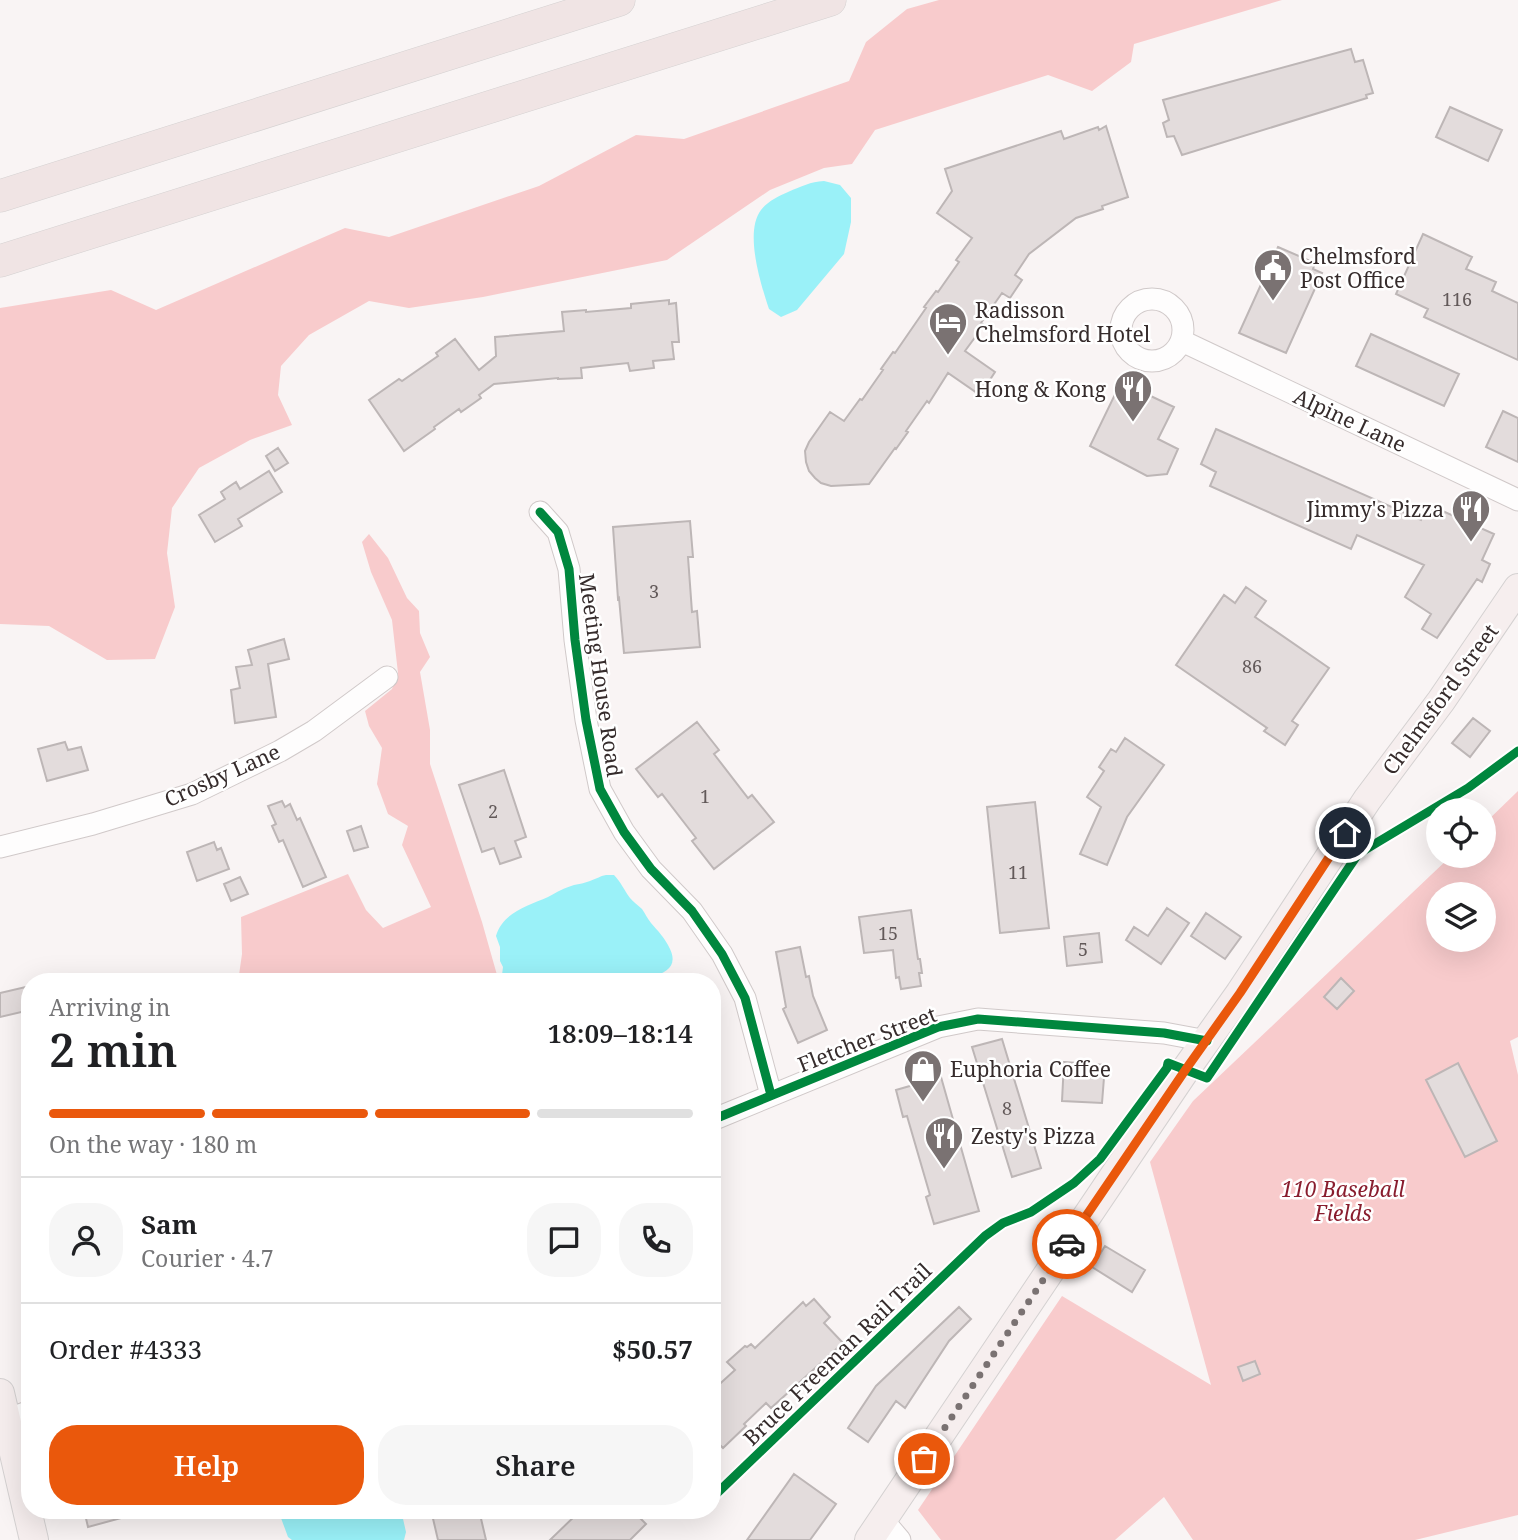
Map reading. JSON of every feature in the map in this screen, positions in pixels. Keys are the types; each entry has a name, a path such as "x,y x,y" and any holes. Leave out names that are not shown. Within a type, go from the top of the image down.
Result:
{"highway":[{"path":"0,261 830,0"},
{"path":"0,196 617,1"}],"main road":[{"name":"Chelmsford Street","path":"884,1533 1093,1206 1207,1041 1367,800 1441,701 1518,588"},
{"path":"12,1408 21,1462"},
{"path":"30,1519 34,1540"}],"street":[{"name":"Alpine Lane","path":"1182,341 1518,500"},
{"name":"Meeting House Road","path":"540,512 558,533 569,569 586,720 600,789 651,869 692,911 722,954 745,998 771,1095"},
{"name":"Crosby Lane","path":"0,847 93,824 192,794 280,751 314,731 387,677"},
{"name":"Fletcher Street","path":"721,1116 938,1027 978,1019 1164,1033 1207,1041"}],"green space":[{"path":"939,0 1282,0 1134,44 1131,62 1092,91 1048,75 875,130 852,164 824,168 770,190 667,260 483,297 409,308 369,301 309,335 281,366 278,395 292,425 250,440 199,468 172,508 167,553 175,607 155,659 107,660 49,626 0,624 0,308 111,290 156,310 345,228 389,237 539,186 636,135 684,139 849,81 866,42 907,9"},
{"path":"369,534 388,558 407,598 419,611 420,633 430,657 420,672 430,730 430,764 496,973 239,973 242,954 241,917 348,874 366,910 383,928 431,907 402,845 408,826 388,814 377,784 382,748 369,726 365,711 392,689 398,673 392,620 371,572 362,542"},
{"name":"110 Baseball Fields","path":"1518,791 1518,1037 1510,1041 1518,1075 1518,1515 1415,1540 1193,1540 1164,1497 1115,1540 941,1540 918,1510 1062,1296 1211,1385 1150,1162 1193,1101 1438,868 1496,868 1496,812"}],"water":[{"path":"824,181 840,185 851,198 851,222 844,254 797,310 781,317 769,309 758,273 754,245 756,220 761,210 774,199 814,182"},
{"path":"614,875 664,938 673,959 671,966 661,973 502,973 500,947 496,936 504,921 517,911 564,889"},
{"path":"281,1519 403,1519 406,1532 404,1540 292,1540 288,1537"}],"building":[{"path":"1351,49 1355,62 1363,60 1373,93 1366,95 1367,98 1182,155 1174,136 1167,137 1163,123 1169,120 1163,100"},
{"path":"1450,107 1502,130 1488,161 1436,137"},
{"path":"1106,126 1128,197 1076,218 1029,254 1015,275 1022,280 1010,298 1002,293 965,351 995,372 980,395 948,373 869,484 831,486 821,483 809,471 806,462 805,451 809,442 830,412 844,421 860,399 862,400 883,370 881,369 926,308 924,307 959,262 956,260 972,238 937,213 952,191 945,169 1061,131 1064,139"},
{"path":"1423,234 1472,257 1466,269 1496,282 1492,291 1518,303 1518,360 1424,317 1428,309 1396,294"},
{"path":"1278,247 1315,263 1313,269 1322,273 1286,353 1239,333"},
{"path":"669,300 669,304 676,303 679,342 672,342 674,359 653,361 654,368 630,371 628,363 581,368 582,378 494,384 479,395 481,398 461,412 459,409 404,451 369,400 438,356 436,353 455,339 479,370 496,356 495,337 564,331 562,312 631,308 631,304"},
{"path":"1371,334 1459,374 1444,406 1356,366"},
{"name":"Hong & Kong","path":"1121,382 1174,407 1158,439 1178,449 1167,474 1147,476 1090,446"},
{"path":"1503,411 1518,418 1518,462 1486,447"},
{"path":"1216,429 1421,520 1427,504 1494,534 1482,560 1490,564 1482,582 1477,579 1437,638 1422,629 1431,614 1405,597 1424,565 1357,535 1351,549 1210,486 1216,472 1201,464"},
{"path":"278,448 288,463 275,471 266,456"},
{"path":"269,471 282,492 238,519 242,526 215,542 199,515 225,499 221,492 236,482 240,489"},
{"path":"690,521 693,557 688,557 692,612 697,611 700,647 624,653 613,527"},
{"path":"1246,587 1266,601 1255,617 1329,668 1292,721 1298,725 1285,745 1264,731 1267,728 1176,665 1224,595 1235,603"},
{"path":"284,639 289,659 268,664 276,717 235,723 231,690 240,688 236,667 252,665 248,650"},
{"path":"1473,718 1490,731 1470,757 1452,743"},
{"path":"697,722 719,750 714,754 748,798 752,795 774,822 714,869 692,841 696,838 662,794 658,797 636,769"},
{"path":"1125,738 1164,765 1127,817 1107,865 1080,854 1101,807 1087,797 1104,771 1099,767 1111,749 1116,752"},
{"path":"65,742 68,750 81,747 88,770 47,781 38,749"},
{"path":"504,770 526,837 515,841 521,857 500,864 494,848 482,852 459,785"},
{"path":"282,801 285,807 290,804 297,820 300,818 326,877 303,887 283,840 279,842 272,826 276,824 268,806"},
{"path":"1035,802 1049,928 1000,933 987,807"},
{"path":"361,826 368,847 354,851 347,831"},
{"path":"214,842 217,850 221,848 229,869 197,881 187,852"},
{"path":"240,877 248,894 231,901 224,884"},
{"path":"1167,908 1189,923 1161,964 1126,940 1134,927 1148,936"},
{"path":"911,910 922,973 919,973 921,986 901,989 899,977 896,978 893,950 864,953 859,917"},
{"path":"1206,913 1241,937 1225,959 1191,936"},
{"path":"1099,933 1102,962 1067,966 1064,937"},
{"path":"800,947 806,977 809,976 813,996 827,1030 798,1043 783,1009 786,1007 776,952"},
{"path":"1341,978 1354,991 1337,1009 1324,997"},
{"path":"21,988 21,1012 0,1017 0,993"},
{"path":"1002,1039 1041,1168 1012,1177 972,1047"},
{"path":"1064,1062 1105,1065 1102,1103 1062,1101"},
{"path":"1458,1063 1497,1141 1465,1157 1426,1080"},
{"path":"941,1077 979,1211 934,1224 926,1197 930,1195 907,1116 903,1117 896,1090"},
{"path":"1105,1246 1145,1270 1132,1292 1092,1267"},
{"path":"814,1299 830,1317 824,1323 843,1343 771,1408 766,1403 723,1448 721,1383 735,1370 727,1362 745,1346 751,1344 755,1348 803,1302 806,1306"},
{"path":"959,1307 971,1319 949,1341 905,1408 896,1401 868,1442 848,1428 876,1386"},
{"path":"1255,1361 1260,1374 1243,1381 1238,1367"},
{"path":"794,1474 836,1504 810,1540 747,1540"},
{"path":"86,1519 117,1519 88,1527"},
{"path":"433,1519 481,1519 486,1540 438,1540"},
{"path":"572,1519 641,1519 646,1524 630,1540 550,1540"}],"cycle path":[{"path":"540,512 558,532 569,569 586,720 600,789 624,832 651,869 692,911 722,954 745,998 771,1095"},
{"name":"Bruce Freeman Rail Trail","path":"721,1489 985,1236 1003,1223 1031,1212 1074,1183 1100,1159 1168,1063 1207,1078 1358,854 1468,788 1518,751"},
{"path":"721,1116 938,1027 978,1019 1164,1033 1207,1041"}],"way so far":[{"path":"924,1459 1067,1244"}],"place":[{"name":"Chelmsford Post Office","path":"1273,302"},
{"name":"Radisson Chelmsford Hotel","path":"948,356"},
{"name":"Hong & Kong","path":"1133,423"},
{"name":"Jimmy's Pizza","path":"1471,543"},
{"name":"Euphoria Coffee","path":"923,1103"},
{"name":"Zesty's Pizza","path":"944,1170"}],"route":[{"path":"1067,1244 1240,993 1345,833"}]}
